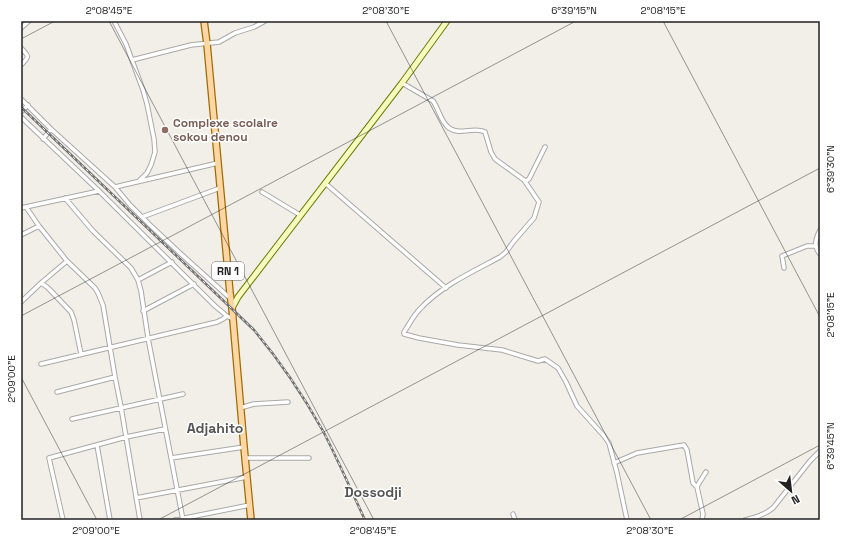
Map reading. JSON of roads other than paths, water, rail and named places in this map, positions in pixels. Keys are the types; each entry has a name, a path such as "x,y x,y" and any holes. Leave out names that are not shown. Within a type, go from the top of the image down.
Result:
{"main road":[{"name":"RN 1","path":"204,21 251,520"}],"street":[{"path":"21,28 28,21"},
{"path":"114,21 120,31 132,60 147,104 154,144 151,165 147,174 140,181"},
{"path":"132,60 191,45 219,42 235,33 254,27 265,21"},
{"path":"232,308 238,297 402,83 447,21"},
{"path":"21,48 28,55 28,58 21,65"},
{"path":"402,83 433,101 437,105 443,122 449,128 459,132 485,132 495,160 524,180 539,202 534,218 506,252 500,257 480,267 436,294 419,310 404,334 458,345 502,350 538,361 545,359 558,368 577,406 604,436 608,443 627,520"},
{"path":"21,98 51,130 115,186 130,205 181,254 230,296 238,297"},
{"path":"21,112 28,105"},
{"path":"21,117 216,306 227,316 233,319"},
{"path":"43,139 51,130"},
{"path":"524,180 526,181 529,179 545,147"},
{"path":"115,186 218,162"},
{"path":"325,183 446,288"},
{"path":"142,216 220,188"},
{"path":"21,208 99,191"},
{"path":"262,192 300,216"},
{"path":"65,198 93,231 131,268 138,280 159,399 183,519"},
{"path":"26,207 67,261 95,288 104,305 140,520"},
{"path":"21,235 39,226"},
{"path":"820,230 815,241 820,254"},
{"path":"784,268 782,256 807,246 816,246"},
{"path":"21,302 41,282 67,261"},
{"path":"138,280 172,262"},
{"path":"41,282 73,314 81,354"},
{"path":"143,311 194,284"},
{"path":"41,364 218,322 227,316"},
{"path":"57,392 115,377"},
{"path":"72,419 183,394"},
{"path":"240,408 254,404 288,402"},
{"path":"63,520 49,458 126,437 165,429"},
{"path":"97,445 110,520"},
{"path":"614,464 638,453 684,445 687,450 693,483 697,487 702,520"},
{"path":"171,458 244,447"},
{"path":"745,520 766,513 773,508 810,461 820,451"},
{"path":"245,458 309,458"},
{"path":"697,487 706,472"},
{"path":"136,498 247,478"},
{"path":"175,520 250,505"},
{"path":"513,514 515,520"}],"railway":[{"path":"21,107 254,330 264,342 299,391 323,431 365,520"}],"place":[{"name":"Complexe scolaire sokou denou","path":"165,130"}],"district":[{"name":"Adjahito","path":"215,428"},
{"name":"Dossodji","path":"373,492"}]}
